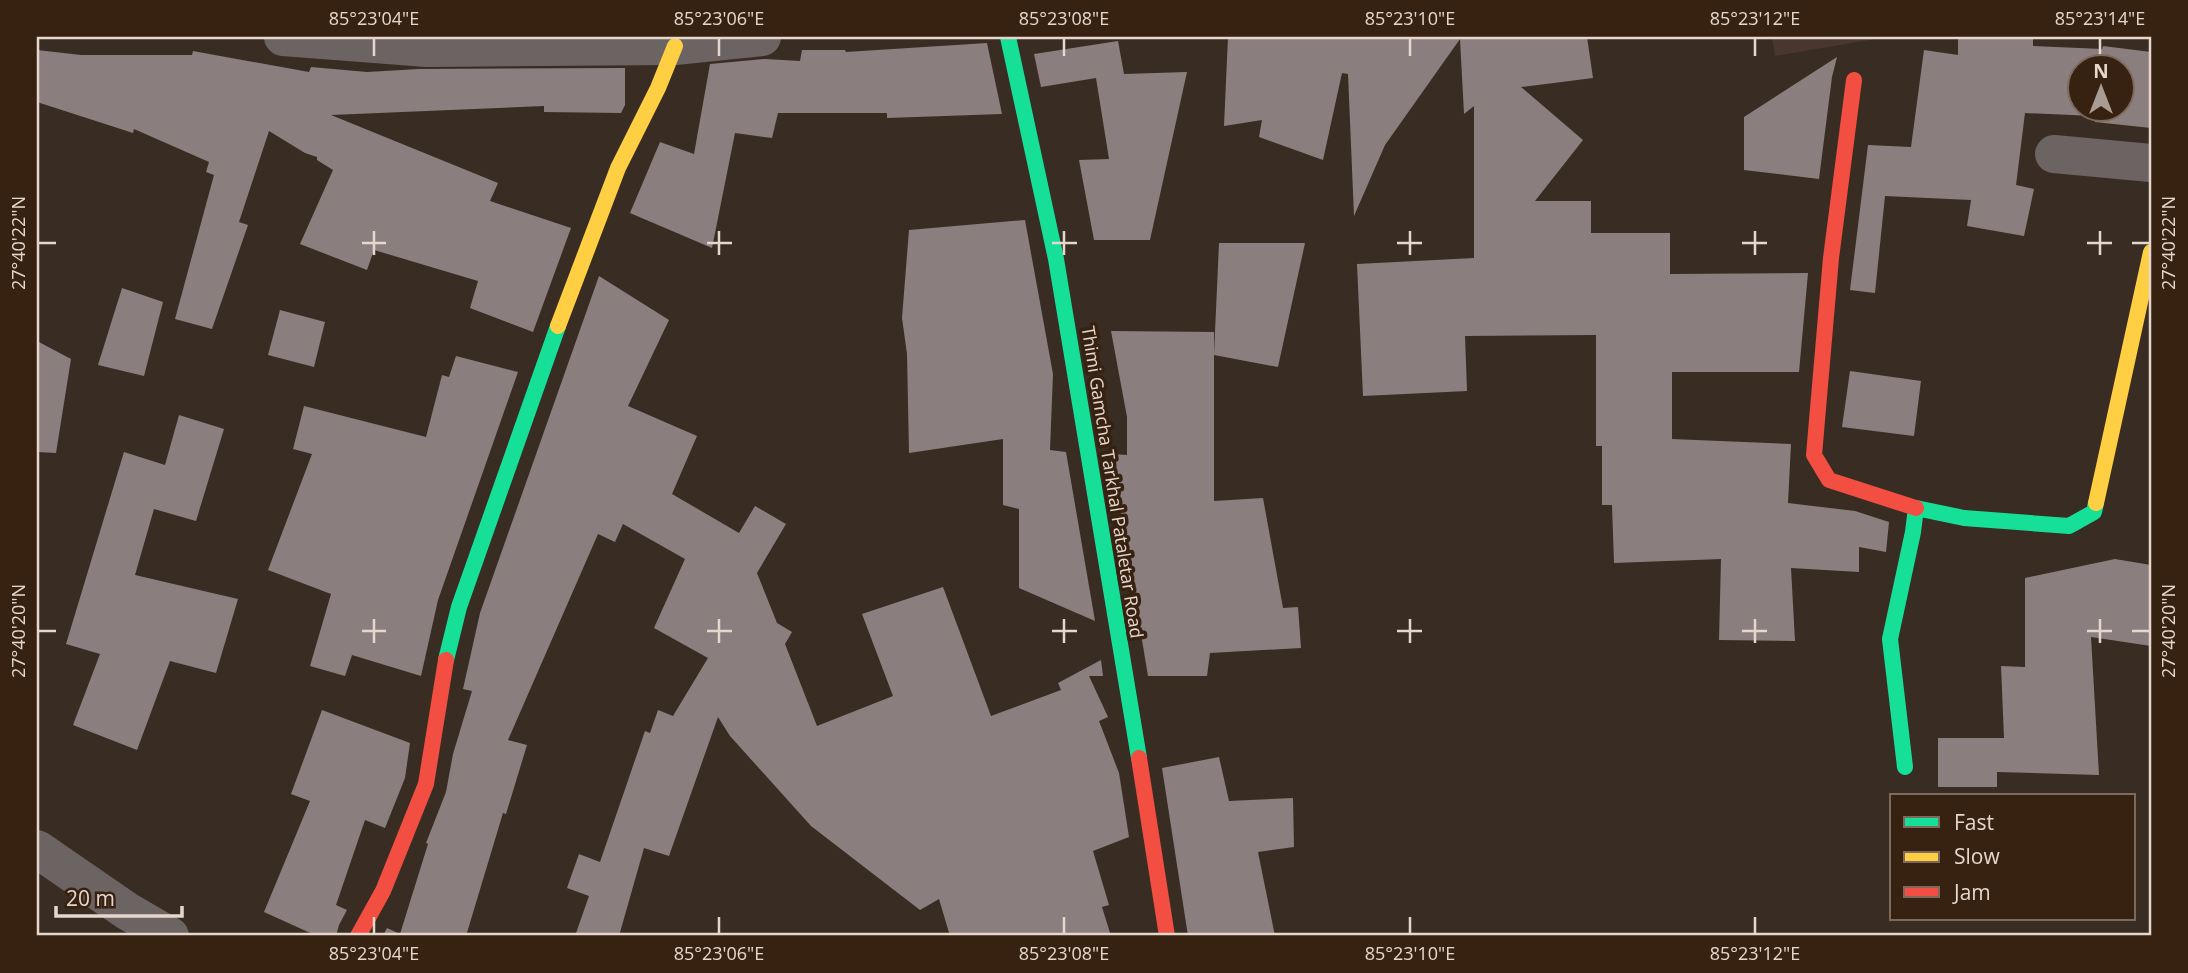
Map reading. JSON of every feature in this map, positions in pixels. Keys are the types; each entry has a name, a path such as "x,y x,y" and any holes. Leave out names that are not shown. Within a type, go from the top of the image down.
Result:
{"street":[{"path":"283,37 427,48 675,46 762,37"},
{"name":"Thimi Gamcha Tarkhal Pataletar Road","path":"1008,37 1056,259 1167,936"},
{"path":"358,936 383,891 426,784 444,669 459,607 568,296 618,168 658,88 675,46"},
{"path":"1854,80 1831,258 1814,455 1829,480 1916,508 1964,518 2069,526 2094,512 2151,252"},
{"path":"2054,154 2151,163"},
{"path":"1905,767 1890,639 1916,508"},
{"path":"37,849 127,911 170,936"}],"shaded area":[{"path":"1772,37 1887,37 1775,56"}],"building":[{"path":"1228,37 1587,37 1593,78 1521,87 1583,140 1535,201 1591,201 1591,233 1670,233 1670,274 1808,273 1799,372 1672,372 1672,439 1791,444 1788,503 1855,511 1889,522 1886,552 1859,547 1859,572 1791,568 1795,641 1719,640 1721,559 1614,563 1612,505 1602,505 1602,446 1596,446 1596,335 1465,336 1467,391 1363,396 1357,264 1474,258 1474,106 1464,114 1460,39 1385,145 1354,216 1348,74 1342,73 1323,160 1259,137 1262,120 1224,126"},
{"path":"1958,37 2033,37 2033,46 2102,49 2103,46 2151,52 2151,128 2095,122 2136,122 2136,52 2066,52 2066,115 2025,113 2016,185 2034,189 2024,236 1967,226 1971,200 1885,196 1875,293 1850,290 1868,145 1911,147 1924,50 1958,55"},
{"path":"1118,41 1124,74 1187,72 1150,240 1094,240 1079,160 1109,159 1096,78 1041,87 1034,54"},
{"path":"987,43 1002,114 887,118 887,113 778,113 772,138 735,133 712,248 630,213 660,142 694,154 710,64 765,59 800,61 802,50 846,52"},
{"path":"37,50 81,55 192,55 193,51 309,72 311,67 367,72 419,69 625,68 625,105 621,113 544,112 544,106 331,115 498,183 490,201 571,228 533,332 470,308 478,281 374,250 367,270 300,244 333,170 317,160 317,157 305,153 269,131 239,222 248,225 212,329 175,319 214,175 206,172 209,162 134,129 133,133 37,102"},
{"path":"1837,57 1819,179 1744,170 1744,117"},
{"path":"1025,220 1053,374 1050,450 1066,452 1095,621 1019,588 1019,509 1003,505 1003,439 909,453 907,354 902,318 909,230"},
{"path":"1219,243 1305,243 1278,367 1214,355"},
{"path":"599,276 669,320 628,406 697,436 672,494 739,533 755,506 786,524 757,573 777,623 792,632 785,644 817,726 893,696 862,614 943,587 991,716 1061,690 1058,683 1101,660 1103,676 1089,676 1108,717 1099,721 1119,773 1129,837 1093,851 1109,905 1102,907 1111,936 950,936 939,899 920,910 811,826 730,736 718,717 669,856 644,848 619,936 575,936 589,896 567,888 579,854 600,862 645,731 650,733 658,710 673,716 708,658 654,628 685,559 623,524 615,542 598,534 508,740 527,745 506,814 503,813 466,936 383,936 387,928 400,934 428,844 426,843 446,792 453,754 472,691 463,689 480,613"},
{"path":"122,288 163,302 144,376 98,365"},
{"path":"280,310 325,322 314,367 268,355"},
{"path":"1111,331 1214,332 1214,501 1263,498 1283,608 1298,607 1301,648 1210,653 1207,676 1148,676 1111,454 1127,455 1127,417"},
{"path":"37,341 71,359 56,453 37,452"},
{"path":"456,356 518,372 438,600 421,676 352,655 345,676 310,666 331,594 268,570 312,454 293,449 304,406 426,437 442,375 449,377"},
{"path":"1850,371 1921,381 1914,436 1842,427"},
{"path":"179,415 224,429 196,521 154,509 135,575 238,599 216,673 170,661 137,750 73,725 100,654 66,644 124,452 165,465"},
{"path":"2115,559 2151,565 2151,646 2091,637 2099,775 1997,772 1997,787 1938,787 1938,738 2004,738 2001,666 2025,667 2025,578"},
{"path":"322,710 410,743 405,778 385,828 365,820 336,905 347,910 336,936 317,936 264,912 310,801 291,794"},
{"path":"1219,757 1229,801 1293,798 1294,847 1258,852 1275,936 1188,936 1162,768"}],"traffic: fast":[{"path":"1008,37 1056,259 1139,758"},
{"path":"446,660 459,607 558,326"},
{"path":"1905,767 1890,639 1916,508 1964,518 2069,526 2094,512 2096,503"}],"traffic: slow":[{"path":"558,326 618,168 658,88 675,46"},
{"path":"2096,503 2151,252"}],"traffic: jam":[{"path":"1854,80 1831,258 1814,455 1829,480 1916,508"},
{"path":"358,936 383,891 426,784 446,660"},
{"path":"1139,758 1167,936"}]}
